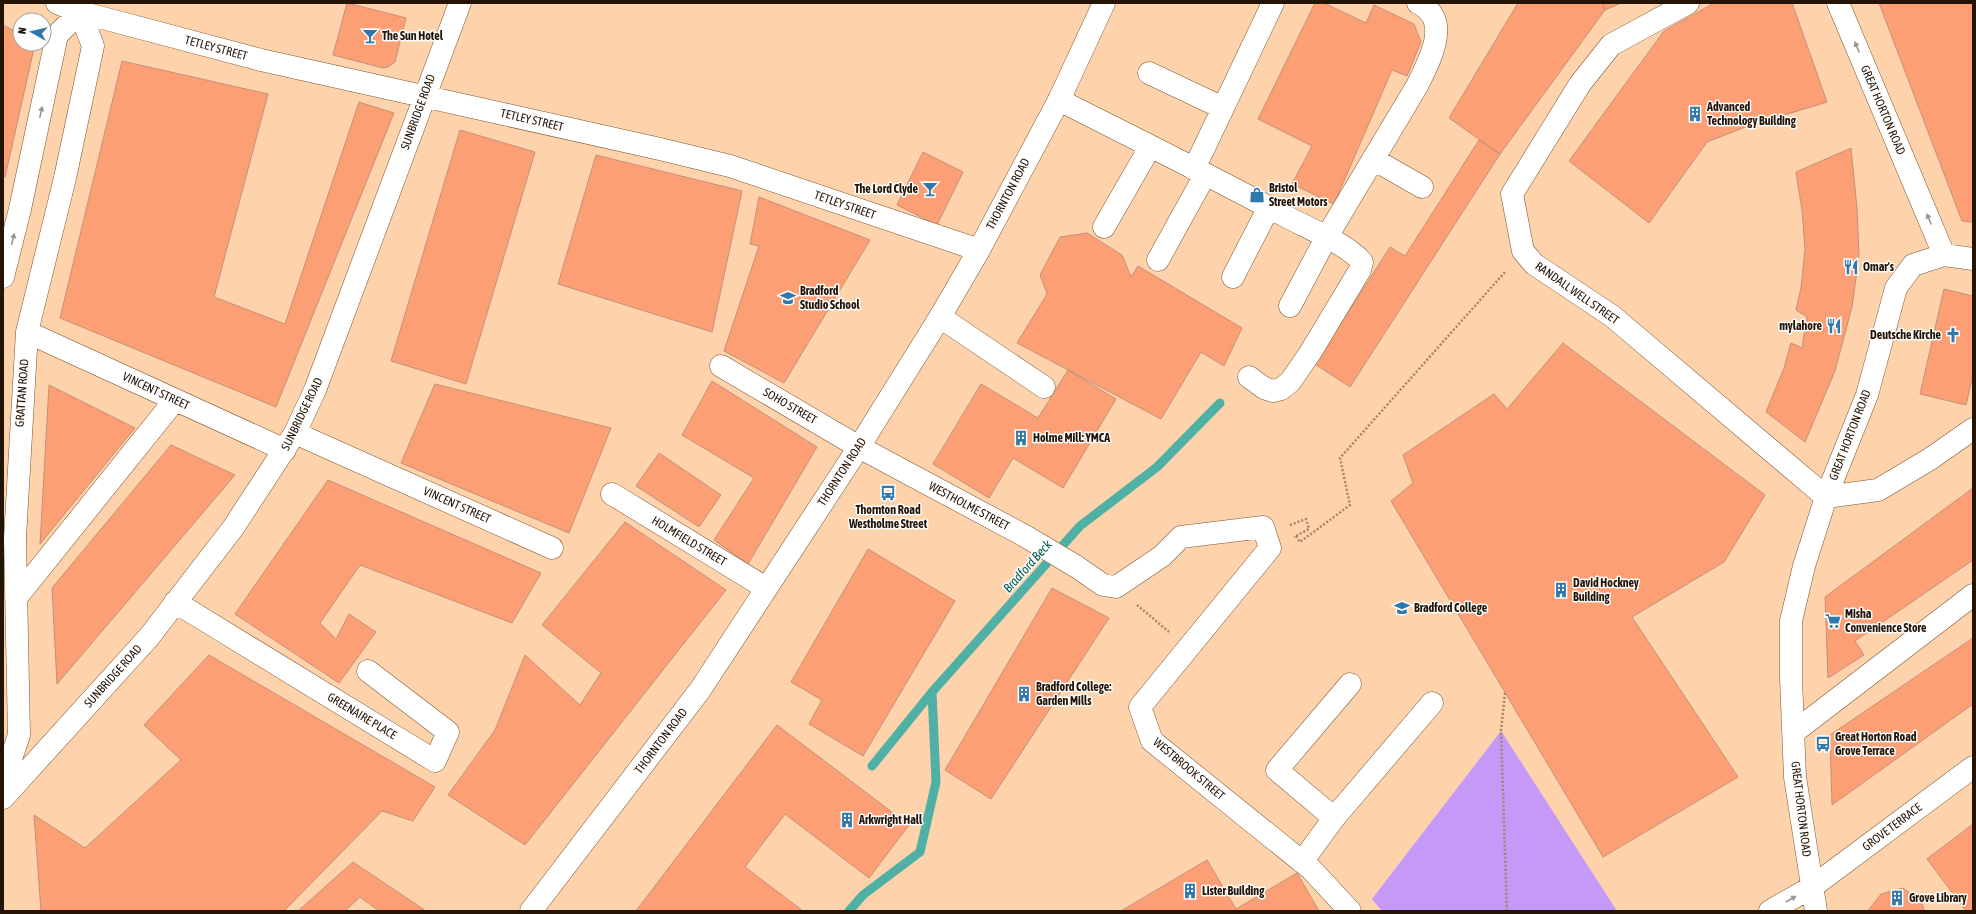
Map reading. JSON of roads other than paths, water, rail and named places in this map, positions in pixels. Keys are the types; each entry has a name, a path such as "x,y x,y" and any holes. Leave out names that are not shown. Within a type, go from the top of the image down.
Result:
{"street":[{"name":"TETLEY STREET","path":"57,3 80,7 261,60 730,166 979,250"},
{"name":"SUNBRIDGE ROAD","path":"3,798 149,637 233,528 290,441 315,390 460,3"},
{"name":"THORNTON ROAD","path":"531,911 700,690 859,447 940,317 979,250 1059,100 1104,3"},
{"path":"1158,260 1200,172 1223,108 1273,3"},
{"path":"1290,306 1326,238 1417,86 1428,63 1434,47 1436,32 1433,15 1426,7 1418,3"},
{"name":"RANDALL WELL STREET","path":"1688,3 1611,45 1580,84 1512,194 1523,251 1534,264 1612,316 1826,498"},
{"name":"GREAT HORTON ROAD","path":"1816,911 1795,777 1792,621 1804,566 1826,498 1867,395 1896,288 1913,265 1944,255 1838,3"},
{"path":"3,277 12,204 57,35 80,7"},
{"name":"GRATTAN ROAD","path":"3,783 19,735 15,538 27,332 65,178 94,46 80,7"},
{"path":"1149,73 1223,108"},
{"path":"1059,100 1269,207 1326,238 1357,257 1362,262 1360,270 1310,353 1290,382 1281,389 1273,390 1264,388 1249,377"},
{"path":"1104,227 1150,147"},
{"path":"1373,159 1422,187"},
{"path":"1233,277 1269,207"},
{"path":"1944,255 1973,259"},
{"path":"940,317 1044,387"},
{"name":"VINCENT STREET","path":"27,332 176,400 290,441 552,548"},
{"name":"SOHO STREET","path":"721,366 859,447"},
{"path":"16,598 176,400"},
{"path":"1826,498 1878,490 1930,459 1973,429"},
{"name":"WESTHOLME STREET","path":"859,447 1025,536 1077,567 1103,586 1116,587"},
{"name":"HOLMFIELD STREET","path":"612,494 766,588"},
{"name":"WESTBROOK STREET","path":"1116,587 1162,556 1180,537 1263,527 1270,548 1140,707 1152,741 1311,869 1350,911"},
{"path":"1794,732 1973,595"},
{"name":"GREENAIRE PLACE","path":"175,602 435,761 448,732 368,671"},
{"path":"1334,818 1277,770 1350,684"},
{"path":"1302,862 1334,818 1432,704"},
{"name":"GROVE TERRACE","path":"1770,911 1812,887 1973,767"}],"waterway":[{"name":"Bradford Beck","path":"872,766 932,692 1080,526 1157,467 1220,403"},
{"path":"849,911 863,895 920,852 936,782 932,692"}],"place":[{"name":"The Sun Hotel","path":"370,36"},
{"name":"Advanced Technology Building","path":"1695,114"},
{"name":"The Lord Clyde","path":"930,189"},
{"name":"Bristol Street Motors","path":"1257,195"},
{"name":"Omar's","path":"1851,267"},
{"name":"Bradford Studio School","path":"788,298"},
{"name":"mylahore","path":"1834,326"},
{"name":"Deutsche Kirche","path":"1953,335"},
{"name":"Holme Mill: YMCA","path":"1021,438"},
{"name":"Thornton Road Westholme Street","path":"888,493"},
{"name":"David Hockney Building","path":"1561,590"},
{"name":"Bradford College","path":"1402,608"},
{"name":"Misha Convenience Store","path":"1833,621"},
{"name":"Bradford College: Garden Mills","path":"1024,694"},
{"name":"Great Horton Road Grove Terrace","path":"1823,744"},
{"name":"Arkwright Hall","path":"847,820"},
{"name":"Lister Building","path":"1190,891"},
{"name":"Grove Library","path":"1897,898"}]}
